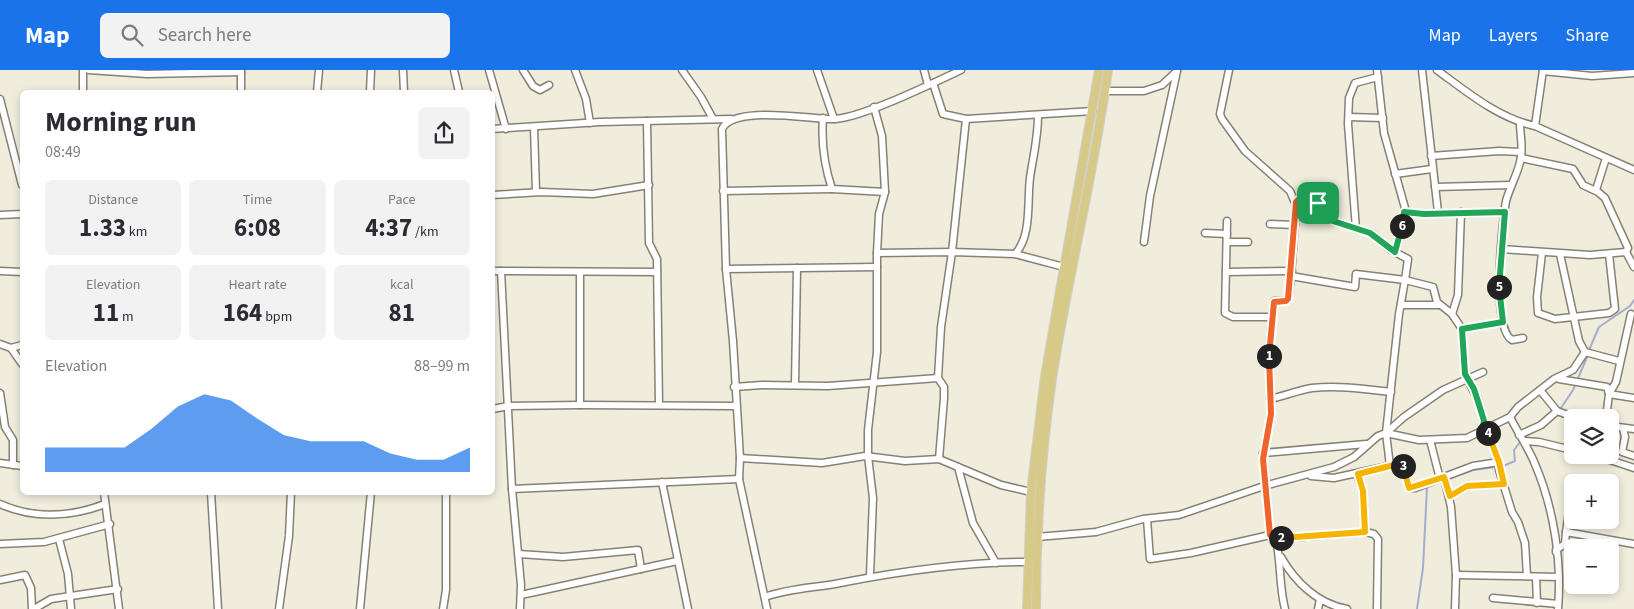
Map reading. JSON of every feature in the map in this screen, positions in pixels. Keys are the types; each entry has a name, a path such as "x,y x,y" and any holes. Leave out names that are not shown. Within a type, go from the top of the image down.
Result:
{"main road":[{"path":"1027,609 1027,562 1032,492 1045,376 1099,70"},
{"path":"1036,609 1037,537 1043,448 1052,379 1108,70"}],"street":[{"path":"83,70 83,90"},
{"path":"89,70 158,72 240,71 241,90"},
{"path":"317,90 320,70"},
{"path":"370,90 371,70"},
{"path":"403,70 404,90"},
{"path":"454,70 459,90"},
{"path":"488,70 494,90"},
{"path":"523,70 536,89 540,90 549,85"},
{"path":"575,70 586,99 590,123"},
{"path":"682,70 713,119"},
{"path":"817,70 834,119"},
{"path":"924,70 944,114 966,119 1038,116 1093,111"},
{"path":"495,129 590,123 731,119 794,115 834,119 874,107 959,70"},
{"path":"1105,91 1144,91 1162,85 1177,70"},
{"path":"1144,242 1150,196 1164,139 1177,70"},
{"path":"1230,70 1220,114 1222,119 1245,151 1290,190 1296,204 1288,299 1286,301 1274,302 1269,351 1271,414 1263,453 1264,486 1273,537 1280,556 1290,573 1320,599 1343,609"},
{"path":"1422,70 1438,212"},
{"path":"1439,70 1480,102 1520,123 1534,126 1634,170"},
{"path":"1534,126 1543,71 1592,76 1634,73"},
{"path":"1356,229 1349,98 1355,83 1377,74 1384,133 1404,212 1395,252"},
{"path":"495,93 506,129"},
{"path":"0,99 20,177"},
{"path":"870,576 873,498 868,456 872,383 877,352 877,253 880,204 885,192 882,136 874,107"},
{"path":"1014,254 1026,228 1030,178 1038,138 1038,116"},
{"path":"1349,117 1383,118"},
{"path":"823,118 822,143 824,167 832,189"},
{"path":"731,119 722,129 721,142 726,269 733,341 734,387 740,458 739,479 767,609"},
{"path":"939,459 944,387 938,378 944,294 952,252 966,119"},
{"path":"647,121 649,243 657,259 659,405"},
{"path":"1520,123 1521,155 1511,184 1505,212 1499,284 1503,322 1509,338 1523,338"},
{"path":"534,127 536,192"},
{"path":"1431,156 1499,151 1573,168 1583,186 1596,190 1605,198 1627,244 1626,252 1634,267"},
{"path":"1596,190 1606,158"},
{"path":"1395,174 1432,169"},
{"path":"1435,187 1511,184"},
{"path":"495,195 536,192 593,194 649,185"},
{"path":"723,190 832,189 885,192"},
{"path":"1296,204 1298,200 1327,205 1333,221 1370,233 1395,252 1408,259 1386,433 1390,466"},
{"path":"1404,212 1424,214 1438,212 1505,212"},
{"path":"1452,314 1458,295 1460,212"},
{"path":"0,215 20,214"},
{"path":"1227,221 1225,313 1233,317 1272,318"},
{"path":"1270,224 1295,225"},
{"path":"1205,233 1227,234"},
{"path":"1227,242 1248,242"},
{"path":"1502,249 1560,254 1626,252"},
{"path":"877,253 952,252 1014,254 1064,267"},
{"path":"1542,253 1537,297 1538,313 1555,319 1609,313 1614,309 1609,254"},
{"path":"1560,254 1578,341 1588,352 1619,361"},
{"path":"726,269 877,267"},
{"path":"795,386 797,268"},
{"path":"0,271 20,272"},
{"path":"495,271 657,272"},
{"path":"501,271 512,489 519,554 520,609"},
{"path":"580,272 580,405"},
{"path":"1226,272 1291,274 1355,287 1356,274 1405,280 1433,287 1439,305"},
{"path":"1401,305 1439,305 1452,314 1462,329 1463,361 1466,379 1474,389 1484,421 1484,430 1499,462 1499,470 1512,512 1518,522 1525,543 1527,576"},
{"path":"1607,409 1609,394 1616,382 1619,361 1631,314"},
{"path":"1462,329 1503,322"},
{"path":"0,344 11,348 20,346"},
{"path":"11,348 20,361"},
{"path":"1386,433 1430,440 1467,438 1510,417 1554,379 1573,370 1588,352"},
{"path":"1037,537 1096,532 1147,519 1190,512 1264,486 1307,476 1334,467 1354,457 1378,436 1386,433 1423,404 1466,379 1483,372"},
{"path":"734,387 872,383 938,378"},
{"path":"1554,379 1574,380 1607,388 1609,394"},
{"path":"1270,399 1317,388 1359,388 1391,392"},
{"path":"1540,390 1556,412 1564,414"},
{"path":"0,393 2,427 12,440 13,465"},
{"path":"1609,394 1634,398"},
{"path":"495,408 509,406 580,405 736,406"},
{"path":"1521,438 1556,412"},
{"path":"1493,598 1558,606 1559,577 1552,512 1535,464 1510,417"},
{"path":"1619,427 1634,429"},
{"path":"1619,463 1632,467 1634,458 1622,452 1625,437 1623,428"},
{"path":"1521,438 1564,448"},
{"path":"1430,440 1450,496 1456,575 1454,609"},
{"path":"1263,453 1358,446 1369,443"},
{"path":"740,458 827,463 852,456 868,456 905,461 939,459 1000,485 1032,492"},
{"path":"1307,476 1334,478 1403,465 1409,488 1444,480 1473,466 1499,462"},
{"path":"0,463 20,466"},
{"path":"958,467 973,523 996,562"},
{"path":"1358,474 1363,491 1365,532"},
{"path":"512,489 739,479"},
{"path":"662,482 688,609"},
{"path":"1450,496 1467,486 1504,484"},
{"path":"104,495 110,524 119,609"},
{"path":"211,495 218,609"},
{"path":"279,609 289,536 291,495"},
{"path":"360,609 371,495"},
{"path":"443,609 446,590 446,495"},
{"path":"0,504 47,516 94,508 105,504"},
{"path":"1147,519 1150,559 1273,537 1365,532 1374,534 1378,539 1377,609"},
{"path":"0,544 28,544 59,539 110,524"},
{"path":"1556,552 1565,544 1566,529"},
{"path":"1566,532 1634,544"},
{"path":"59,539 68,574 71,609"},
{"path":"519,554 563,557 638,550 641,569"},
{"path":"1280,556 1280,583 1285,609"},
{"path":"521,595 677,561"},
{"path":"765,597 782,591 870,576 996,562 1027,562"},
{"path":"0,580 25,575 31,588 33,609 51,599 118,589"},
{"path":"1456,575 1559,577"},
{"path":"1536,576 1537,603"},
{"path":"1318,609 1320,599"}],"waterway":[{"path":"1589,350 1599,327 1630,306 1634,300"},
{"path":"1559,411 1573,390 1588,355"},
{"path":"1524,438 1532,432"},
{"path":"1445,480 1473,470 1503,466 1515,461 1514,450 1521,441"},
{"path":"1417,609 1423,568 1427,487"}],"route":[{"path":"1302,200 1318,203 1327,205 1333,221 1343,226 1370,233 1395,252 1404,212 1431,214 1438,212 1505,212 1499,278 1503,322 1462,329 1463,361 1466,379 1474,389 1484,421 1482,431 1486,429 1499,462 1499,470 1504,484 1467,486 1460,488 1450,496 1444,477 1415,488 1409,488 1403,465 1398,464 1376,468 1358,474 1363,491 1365,532 1276,539 1270,535 1263,475 1264,449 1271,414 1269,351 1271,323 1274,302 1286,301 1288,299 1295,238 1296,202 1302,200"}]}
